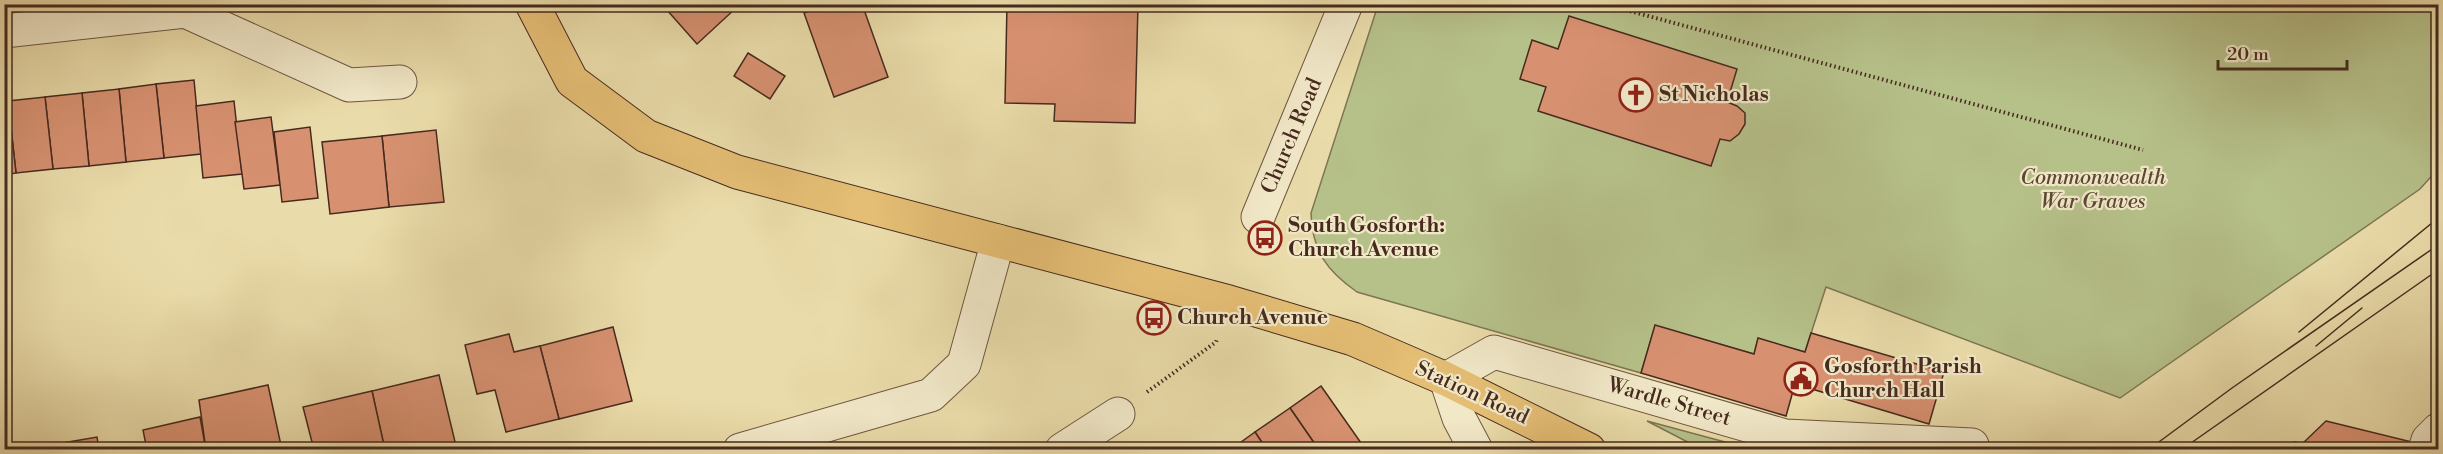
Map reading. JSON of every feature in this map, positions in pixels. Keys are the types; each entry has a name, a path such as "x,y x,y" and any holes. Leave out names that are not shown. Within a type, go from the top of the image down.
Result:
{"main road":[{"path":"532,4 572,81 646,136 736,172 1229,302"},
{"name":"Station Road","path":"1229,302 1353,339 1446,379 1589,450"}],"street":[{"name":"Church Road","path":"1258,217 1346,4"},
{"path":"4,31 187,8 349,86 400,82"},
{"path":"740,450 931,395 964,364 998,242"},
{"name":"Wardle Street","path":"1446,379 1494,352 1785,436 1972,446"},
{"path":"1446,379 1459,418 1476,450"},
{"path":"1062,450 1118,414"},
{"path":"2425,450 2428,440 2439,430"}],"path":[{"path":"1604,4 2143,150"},
{"path":"1118,414 1216,342 1229,302"}],"green space":[{"name":"Commonwealth War Graves","path":"1378,5 2438,5 2438,169 2420,189 2120,398 1826,287 1805,352 1758,339 1754,354 1655,326 1641,373 1357,292 1337,276 1323,259 1314,238 1311,213"},
{"path":"1647,421 1751,449 1701,449"}],"building":[{"path":"674,4 733,4 736,8 697,44 667,10"},
{"path":"827,4 862,4 888,77 834,97 804,13"},
{"path":"1007,4 1138,4 1135,123 1054,121 1055,104 1005,103"},
{"name":"St Nicholas","path":"1569,16 1737,69 1727,102 1737,106 1745,113 1745,124 1739,134 1730,141 1720,139 1711,166 1538,111 1546,87 1520,79 1532,40 1558,49"},
{"path":"748,53 785,76 770,99 734,76"},
{"path":"194,80 201,154 164,158 156,84"},
{"path":"156,84 164,158 126,162 119,89"},
{"path":"119,89 126,162 89,166 82,93"},
{"path":"82,93 89,166 53,169 45,97"},
{"path":"45,97 53,169 16,173 8,101"},
{"path":"4,101 8,101 16,173 4,175"},
{"path":"234,101 242,174 203,178 196,106"},
{"path":"271,117 280,185 244,189 235,122"},
{"path":"310,127 318,198 282,202 274,132"},
{"path":"436,130 444,202 389,207 382,136"},
{"path":"382,136 389,207 330,214 322,142"},
{"name":"Gosforth Parish Church Hall","path":"1655,325 1754,354 1758,338 1805,352 1811,333 1944,372 1929,424 1795,384 1786,416 1641,373"},
{"path":"613,327 632,401 559,419 540,346"},
{"path":"509,334 514,352 540,346 559,419 506,432 495,390 477,394 465,345"},
{"path":"439,375 456,446 441,450 385,450 372,391"},
{"path":"268,385 282,450 206,450 199,400"},
{"path":"1321,386 1366,450 1319,450 1290,408"},
{"path":"372,391 385,450 314,450 303,407"},
{"path":"1290,408 1319,450 1267,450 1255,432"},
{"path":"200,417 206,450 147,450 143,430"},
{"path":"2326,421 2412,442 2410,450 2292,450 2294,442 2302,444"},
{"path":"1255,432 1267,450 1230,450"},
{"path":"97,437 99,450 45,450 45,446"}],"tram line":[{"path":"2299,332 2438,218"},
{"path":"2148,450 2232,388 2438,245"},
{"path":"2181,450 2438,270"},
{"path":"2316,346 2362,308"}],"place":[{"name":"St Nicholas","path":"1636,95"},
{"name":"South Gosforth: Church Avenue","path":"1265,238"},
{"name":"Church Avenue","path":"1154,318"},
{"name":"Gosforth Parish Church Hall","path":"1801,379"}]}
